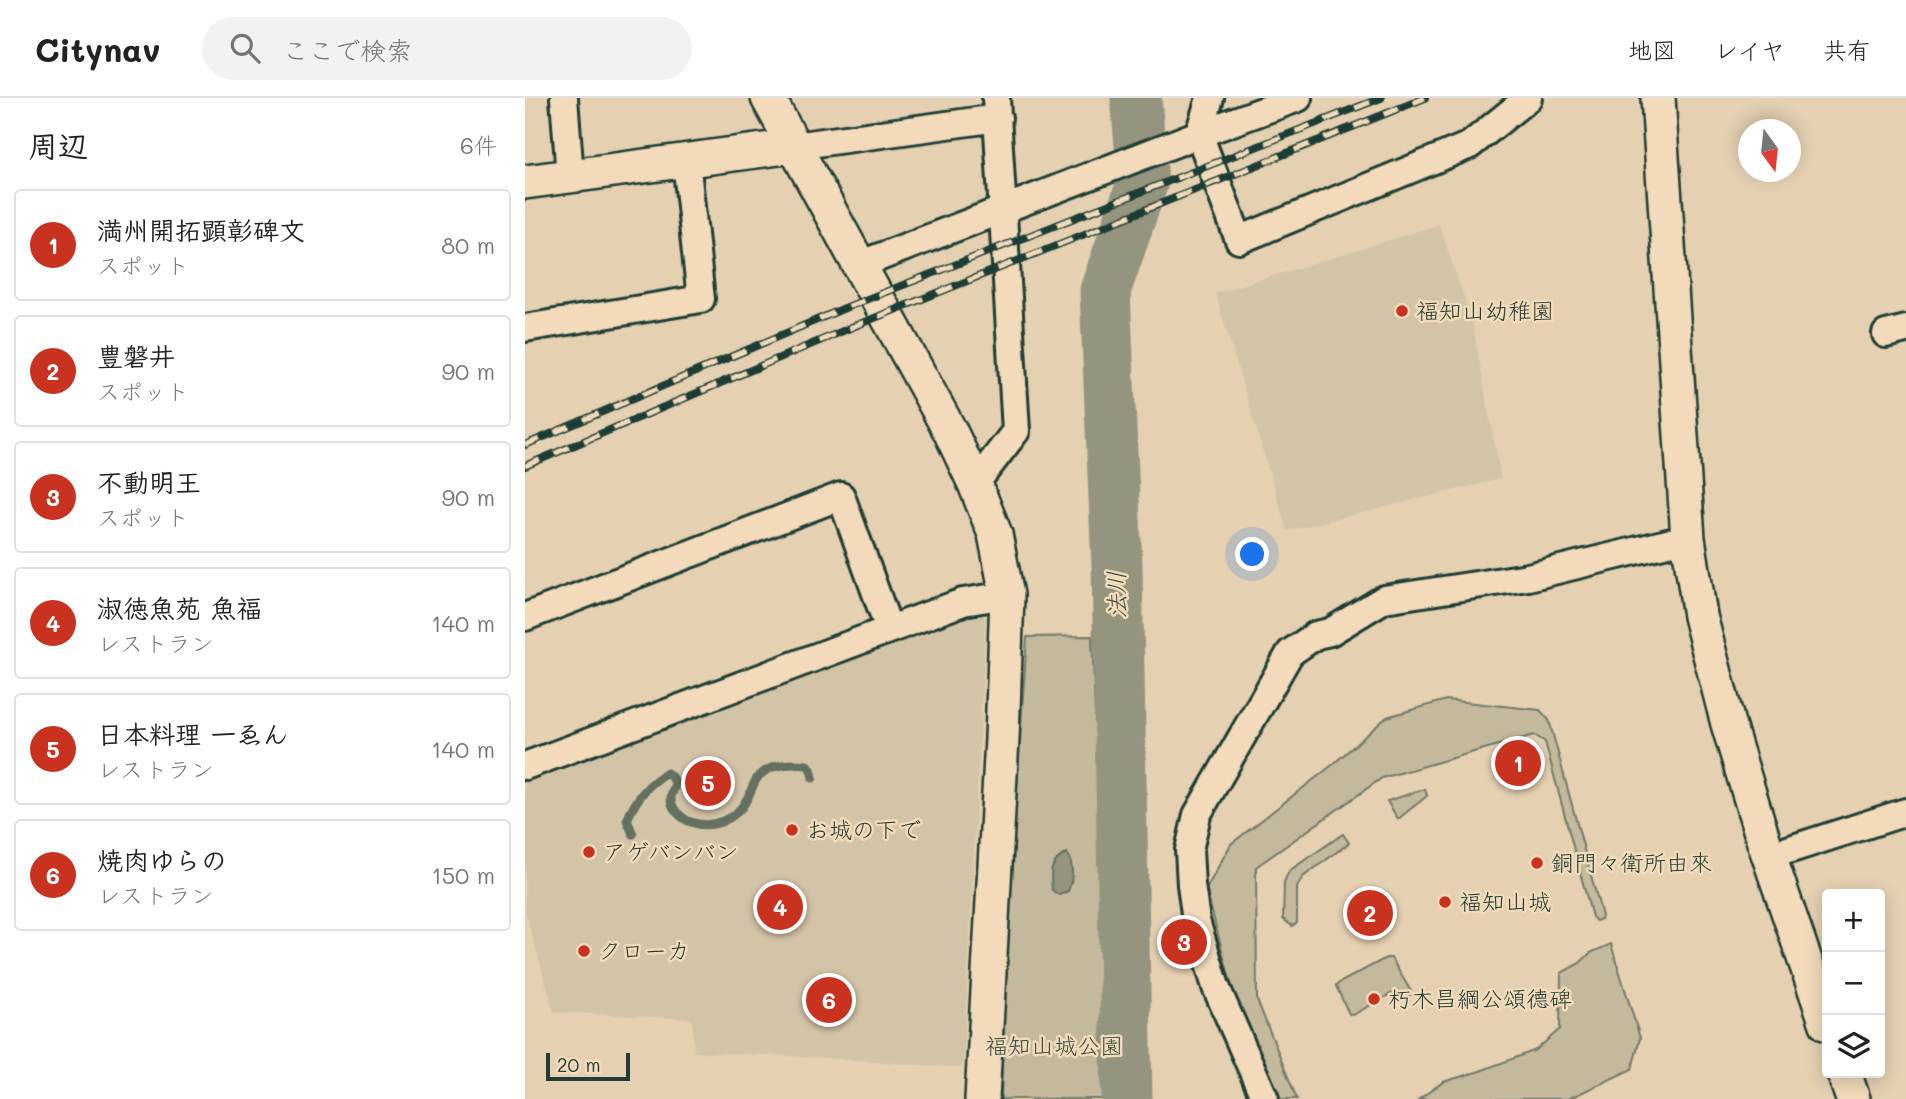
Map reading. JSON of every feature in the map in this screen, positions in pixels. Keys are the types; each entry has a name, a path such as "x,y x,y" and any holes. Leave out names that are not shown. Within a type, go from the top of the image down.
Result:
{"street":[{"path":"564,98 570,176"},
{"path":"768,98 950,430 995,534 1007,595 1002,739 982,1099"},
{"path":"1210,98 1199,134 1239,240 1470,145 1528,98"},
{"path":"859,265 1298,98"},
{"path":"1658,98 1688,538 1700,616 1728,724 1769,856 1824,1015"},
{"path":"525,182 794,146 997,108 1016,431 975,484"},
{"path":"525,328 701,299 686,160"},
{"path":"525,617 841,496 889,629"},
{"path":"1265,1099 1216,987 1196,921 1189,850 1197,815 1290,653 1315,635 1329,632 1384,600 1528,577 1688,538"},
{"path":"525,766 963,602 1007,595"},
{"path":"1769,856 1906,812"},
{"path":"1846,1078 1853,1099"}],"shaded area":[{"path":"1439,224 1472,321 1501,479 1287,531 1215,293"},
{"path":"978,611 986,618 963,1068 694,1052 692,1019 554,1012 525,911 525,780"},
{"path":"1067,853 1072,867 1071,882 1068,891 1059,895 1052,890 1052,868 1057,860"}],"green space":[{"name":"福知山城公園","path":"1092,636 1110,1099 1001,1099 1005,960 1027,637"},
{"path":"1446,700 1540,710 1549,720 1601,919 1596,921 1592,917 1545,742 1534,735 1382,778 1256,867 1257,1000 1297,1099 1278,1099 1239,1014 1206,889 1231,844 1331,766 1387,717"},
{"path":"1425,789 1427,796 1398,819 1387,801"},
{"path":"1343,834 1349,843 1303,877 1297,887 1297,923 1292,926 1283,919 1284,882 1289,871"},
{"path":"1611,944 1640,1038 1632,1069 1568,1099 1419,1099 1443,1082 1536,1050 1560,1029 1561,973 1580,963 1590,953"},
{"path":"1386,958 1391,958 1412,993 1403,995 1396,991 1353,1015 1349,1014 1336,986"}],"waterway":[{"name":"法川","path":"1127,1099 1117,566 1105,291 1143,181 1136,98"},
{"path":"633,834 627,820 634,806 648,787 667,773 675,781 671,801 677,812 691,822 707,825 723,821 737,812 758,777 769,769 785,764 807,765 813,778"}],"railway":[{"path":"525,445 847,307 1381,98"},
{"path":"525,466 857,325 1425,98"}],"place":[{"name":"福知山幼稚園","path":"1402,311"},
{"name":"満州開拓顕彰碑文","path":"1518,763"},
{"name":"日本料理 一ゑん","path":"708,783"},
{"name":"お城の下で","path":"792,830"},
{"name":"アゲバンバン","path":"589,852"},
{"name":"銅門々衛所由來","path":"1537,863"},
{"name":"福知山城","path":"1445,902"},
{"name":"淑徳魚苑 魚福","path":"780,907"},
{"name":"豊磐井","path":"1370,913"},
{"name":"不動明王","path":"1184,942"},
{"name":"クローカ","path":"584,951"},
{"name":"朽木昌綱公頌德碑","path":"1374,999"},
{"name":"焼肉ゆらの","path":"829,1000"}]}
